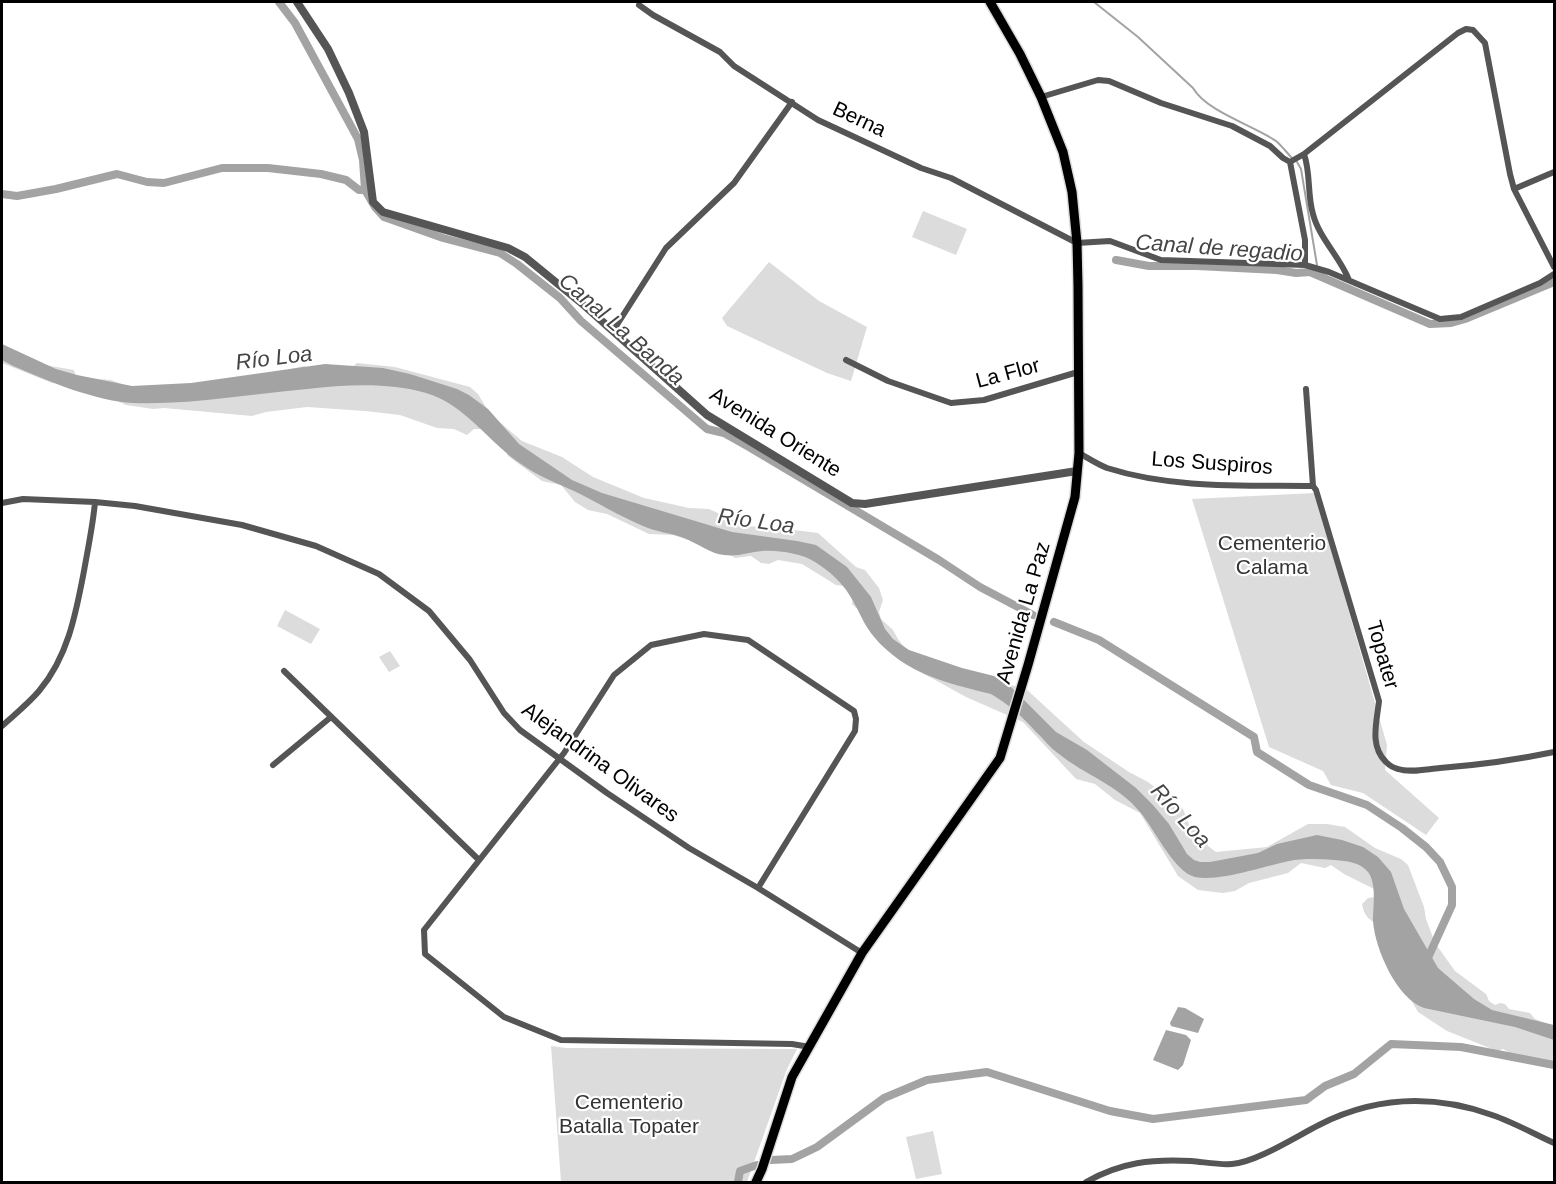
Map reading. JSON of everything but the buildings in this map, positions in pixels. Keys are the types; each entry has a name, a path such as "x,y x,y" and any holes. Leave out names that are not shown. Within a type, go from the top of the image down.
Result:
{"main road":[{"name":"Avenida La Paz","path":"756,1182 792,1077 862,953 1000,758 1028,666 1074,496 1078,453 1078,372 1077,243 1072,192 1063,152 1041,97 1020,54 990,2"}],"street":[{"name":"Avenida Oriente","path":"297,2 328,49 349,93 364,132 373,202 383,212 508,248 525,257 613,331 707,415 852,503 866,504 1077,471"},
{"name":"Berna","path":"639,5 720,52 734,66 818,120 921,168 951,178 1077,243"},
{"path":"1290,162 1304,154 1458,33 1466,29 1473,30 1485,43 1509,174 1514,189 1554,267"},
{"path":"1041,97 1098,80 1110,81 1161,103 1242,130 1270,146 1290,162 1305,240 1305,265"},
{"path":"613,331 666,248 734,183 792,102"},
{"path":"1304,154 1309,168 1313,216 1349,280"},
{"path":"1514,189 1554,172"},
{"path":"1077,243 1110,241 1161,260 1305,265 1349,280 1440,319 1461,317 1540,283 1554,274"},
{"name":"La Flor","path":"846,360 888,381 951,403 984,400 1078,372"},
{"name":"Topater","path":"1306,389 1312,486 1316,490 1379,700 1375,726 1380,754 1387,764 1399,770 1418,770 1496,763 1554,752"},
{"name":"Los Suspiros","path":"1078,453 1105,467 1148,478 1205,485 1312,486"},
{"name":"Alejandrina Olivares","path":"2,503 23,499 95,502 135,506 242,525 316,546 379,574 429,611 470,660 504,713 520,730 689,848 862,953"},
{"path":"2,726 39,690 60,660 70,634 78,599 93,526 95,502"},
{"path":"758,888 857,725 854,711 748,640 704,634 651,645 614,675 559,759 424,930 425,954 504,1017 561,1040 792,1044 810,1047"},
{"path":"284,671 479,860"},
{"path":"273,765 331,717"},
{"path":"1086,1182 1106,1171 1149,1160 1233,1164 1259,1156 1341,1114 1379,1103 1401,1101 1447,1104 1492,1114 1554,1143"}],"green space":[{"path":"923,211 967,229 956,255 912,237"},
{"path":"769,262 819,301 867,327 851,381 827,373 727,326 722,318"},
{"path":"2,346 45,365 74,370 76,377 111,380 127,386 190,393 304,366 312,369 351,368 357,363 395,367 470,387 478,394 490,414 522,441 562,457 593,477 644,498 689,508 709,509 746,526 818,533 856,567 865,570 879,588 883,600 879,612 881,619 893,630 914,660 1026,689 1084,742 1148,782 1183,809 1190,827 1206,838 1208,846 1216,852 1267,847 1308,824 1327,824 1345,827 1375,848 1401,859 1408,865 1435,943 1455,971 1486,994 1489,1001 1495,1005 1505,1004 1509,1009 1530,1013 1535,1019 1554,1026 1554,1064 1520,1059 1503,1049 1497,1051 1447,1031 1418,1012 1386,956 1380,953 1378,924 1367,917 1363,908 1362,904 1368,898 1382,896 1380,892 1331,865 1325,868 1301,863 1288,873 1249,883 1235,891 1223,893 1198,890 1178,876 1140,813 1115,800 1095,784 1076,779 1023,722 966,697 917,670 893,649 884,647 878,642 863,609 856,608 852,604 853,594 844,586 836,585 802,564 778,560 769,564 761,563 751,556 735,558 725,552 673,535 649,534 607,514 588,510 575,502 561,485 542,481 508,456 505,448 481,429 474,429 467,435 454,429 437,428 400,415 307,407 252,416 126,405 109,397 73,390 65,384 52,383 2,363"},
{"name":"Cementerio Calama","path":"1315,493 1387,745 1385,770 1439,818 1426,835 1363,793 1331,785 1323,771 1269,747 1192,499"},
{"path":"285,610 320,629 311,644 277,626"},
{"path":"390,651 400,666 389,672 379,657"},
{"name":"Cementerio Batalla Topater","path":"551,1046 566,1048 797,1049 787,1069 747,1182 561,1182"},
{"path":"933,1131 942,1174 916,1179 906,1137"}],"shaded area":[{"path":"2,344 56,369 132,386 191,383 325,364 383,368 410,374 469,395 488,409 519,444 572,480 602,493 732,532 816,545 847,567 871,597 885,629 893,639 909,650 994,676 1011,687 1056,732 1087,750 1136,788 1169,824 1187,854 1194,860 1210,862 1258,853 1277,844 1317,835 1363,847 1378,857 1391,872 1404,909 1438,968 1474,999 1492,1010 1554,1025 1554,1040 1515,1027 1424,1008 1405,995 1389,972 1378,945 1373,921 1374,896 1371,877 1357,864 1339,860 1306,859 1216,877 1195,877 1187,873 1172,858 1146,819 1122,794 1056,752 1021,716 1003,702 991,694 943,681 914,669 887,650 868,628 843,586 820,565 809,559 796,554 775,551 734,555 719,554 684,538 643,526 540,476 509,455 453,406 426,393 396,387 352,386 220,399 133,403 103,398 72,389 13,366 2,360"},
{"path":"1178,1007 1185,1008 1204,1019 1198,1033 1171,1026 1170,1023"},
{"path":"1166,1030 1186,1035 1191,1040 1183,1065 1178,1070 1153,1060"}],"waterway":[{"name":"Canal La Banda","path":"279,2 295,23 358,139 363,160 365,190 384,217 443,238 500,253 560,298 581,321 707,429 724,433 749,447 939,560 980,587 1033,615"},
{"path":"1094,2 1138,37 1200,97 1219,111 1276,141 1292,158"},
{"path":"1297,162 1301,169 1317,265"},
{"path":"2,194 17,196 117,174 147,182 164,183 222,168 268,168 321,174 346,180 359,190 365,190"},
{"name":"Canal de regadio","path":"1116,260 1149,266 1310,272 1430,324 1451,323 1465,319 1554,282"},
{"path":"1054,622 1099,640 1254,737 1257,752 1309,785 1367,805 1426,847 1440,862 1452,887 1452,905 1426,962"},
{"path":"771,1160 792,1159 817,1147 884,1098 927,1080 987,1072 1110,1111 1153,1119 1306,1100 1325,1086 1354,1074 1391,1044 1461,1047 1554,1065"},
{"path":"738,1182 740,1171 757,1165"}],"water label":[{"name":"Río Loa","path":"274,359"},
{"name":"Río Loa","path":"756,522"},
{"name":"Río Loa","path":"1180,816"}]}
